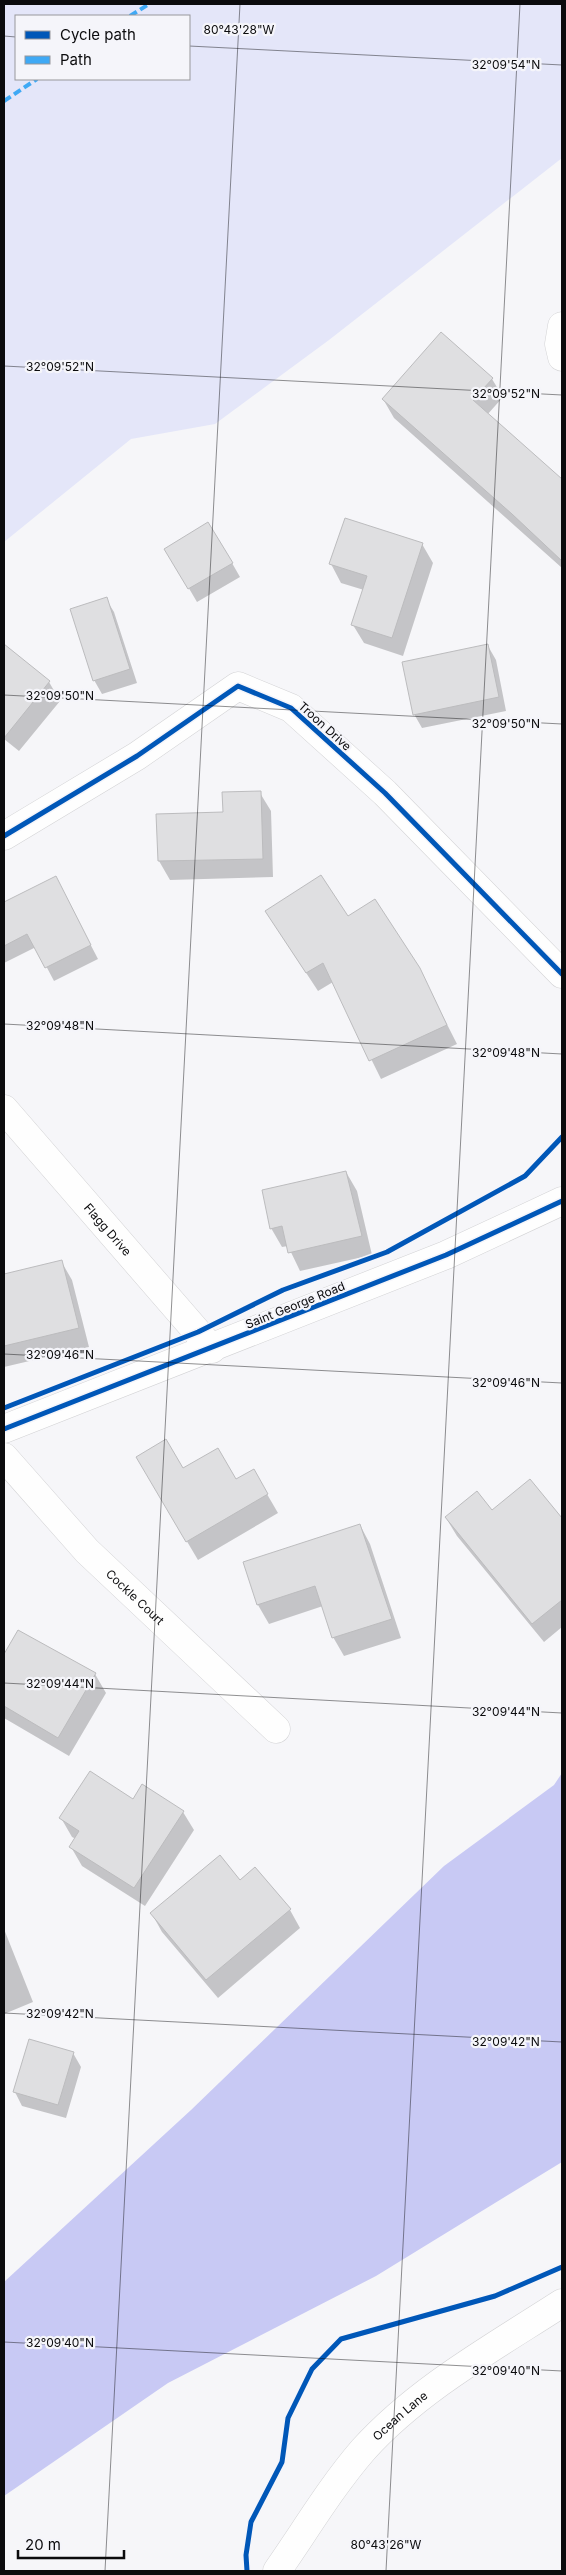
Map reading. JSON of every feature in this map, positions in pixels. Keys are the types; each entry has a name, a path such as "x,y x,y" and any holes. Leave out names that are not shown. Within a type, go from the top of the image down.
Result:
{"street":[{"path":"562,326 559,344 562,357"},
{"name":"Troon Drive","path":"4,836 137,756 238,686 291,708 385,793 562,974"},
{"name":"Flagg Drive","path":"4,1109 212,1349"},
{"name":"Saint George Road","path":"4,1429 212,1349 446,1255 562,1201"},
{"name":"Cockle Court","path":"4,1457 87,1551 276,1728"},
{"name":"Ocean Lane","path":"277,2571 363,2451 404,2411 463,2368 562,2303"}],"shaded area":[{"path":"4,4 562,4 562,158 329,340 215,424 131,439 4,542"}],"water":[{"path":"562,1773 562,2162 376,2276 168,2383 4,2496 4,2282 191,2110 444,1866 554,1785"}],"building":[{"path":"441,332 493,378 473,400 562,479 562,561 382,399"},
{"path":"345,518 423,543 392,638 351,625 367,576 329,564"},
{"path":"208,522 233,563 188,589 164,549"},
{"path":"107,597 130,669 93,681 70,609"},
{"path":"4,644 50,681 4,738"},
{"path":"488,644 499,697 413,715 402,662"},
{"path":"261,791 263,859 158,861 156,814 223,812 222,792"},
{"path":"321,875 348,916 375,899 420,968 447,1025 369,1061 323,963 306,973 265,911"},
{"path":"56,876 91,945 45,968 27,934 4,946 4,902"},
{"path":"346,1171 362,1236 288,1253 282,1226 270,1229 262,1190"},
{"path":"62,1260 79,1328 4,1346 4,1274"},
{"path":"166,1439 183,1468 218,1448 236,1479 254,1469 268,1494 186,1542 136,1457"},
{"path":"530,1479 562,1518 562,1600 532,1624 445,1517 477,1491 492,1510"},
{"path":"360,1524 392,1619 332,1638 315,1586 257,1605 243,1562"},
{"path":"18,1630 96,1673 58,1738 4,1706 4,1654"},
{"path":"90,1771 133,1799 142,1784 184,1811 134,1888 69,1847 79,1831 59,1818"},
{"path":"220,1855 240,1880 255,1867 291,1909 206,1980 150,1913"},
{"path":"29,2039 74,2052 58,2105 13,2092"}],"marked path":[{"path":"132,15 149,4"},
{"path":"4,101 36,80"}],"cycle path":[{"path":"4,836 137,756 238,686 291,708 385,793 562,974"},
{"path":"4,1408 198,1332 283,1290 387,1252 525,1176 562,1137"},
{"path":"4,1429 446,1255 562,1201"},
{"path":"247,2571 246,2555 251,2522 282,2462 288,2418 312,2369 341,2339 495,2296 562,2267"}]}
